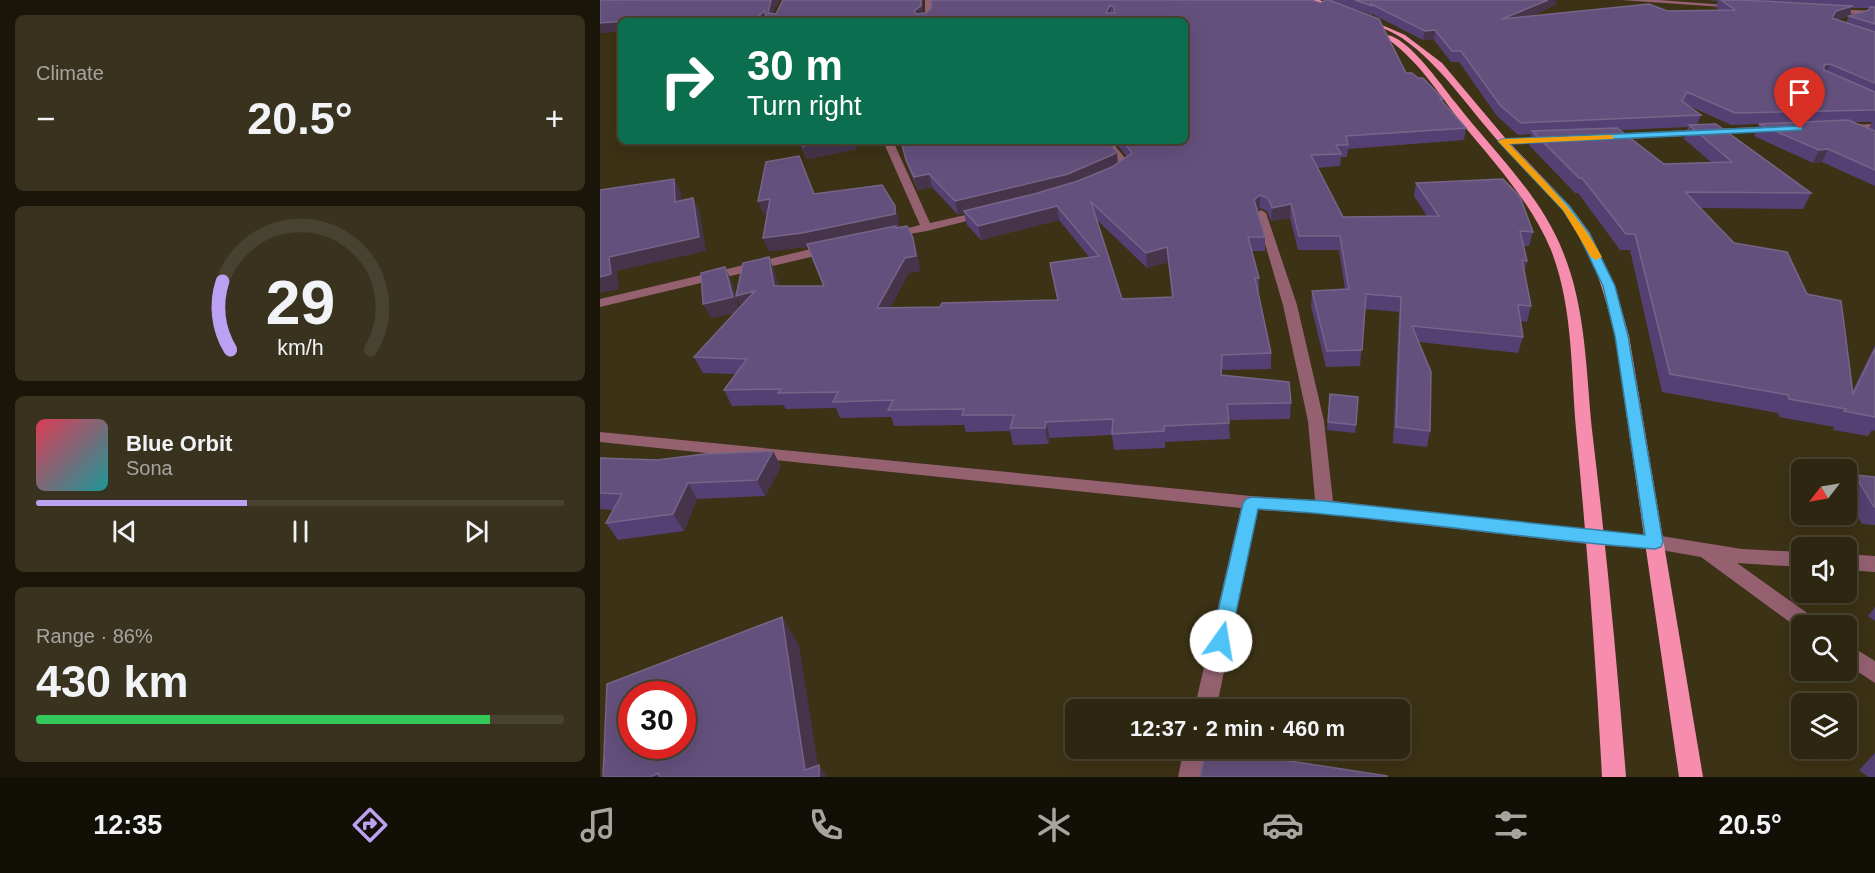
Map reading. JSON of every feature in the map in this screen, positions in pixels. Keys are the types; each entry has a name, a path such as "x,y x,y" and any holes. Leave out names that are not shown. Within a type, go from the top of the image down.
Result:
{"main road":[{"path":"1305,1 1380,24 1416,44 1439,65 1503,141 1566,208 1584,233 1609,286 1622,336 1691,777"},
{"path":"1305,1 1354,20 1396,41 1426,72 1523,195 1557,249 1571,305 1596,538 1614,777"}],"street":[{"path":"928,0 928,18"},
{"path":"1624,0 1740,6"},
{"path":"1824,10 1874,13"},
{"path":"1844,22 1874,13"},
{"path":"1829,128 1875,127"},
{"path":"1840,128 1866,138"},
{"path":"1601,137 1784,129"},
{"path":"1503,141 1557,139"},
{"path":"889,144 927,228"},
{"path":"1110,144 1111,148 1126,165 1121,171 1111,176"},
{"path":"881,238 996,211"},
{"path":"1261,213 1290,305 1316,421 1325,507"},
{"path":"600,303 846,246"},
{"path":"600,437 1251,503 1325,507 1596,538 1655,542 1742,556 1791,559"},
{"path":"1207,699 1251,503"},
{"path":"1706,550 1795,615"},
{"path":"1857,563 1875,564"},
{"path":"1857,660 1875,673"},
{"path":"1190,777 1194,759"}],"building":[{"path":"600,0 771,0 768,13 776,14 783,0 921,0 921,6 914,11 916,14 926,13 931,9 931,0 1311,0 1321,3 1329,0 1379,19 1406,73 1423,78 1466,128 1346,136 1348,145 1336,145 1341,154 1311,155 1343,217 1439,216 1416,183 1503,179 1520,197 1533,232 1520,231 1527,261 1522,260 1531,306 1518,305 1523,337 1412,326 1431,372 1430,431 1396,427 1401,297 1366,294 1362,350 1327,351 1312,291 1349,289 1340,236 1299,236 1291,204 1272,208 1268,198 1260,195 1254,200 1265,237 1248,237 1259,278 1255,278 1271,353 1222,355 1221,375 1289,382 1291,403 1227,404 1229,423 1164,426 1164,431 1112,434 1113,419 1046,422 1045,428 1010,428 1014,415 962,415 964,409 888,410 893,400 833,402 838,392 778,393 781,389 724,390 747,359 694,357 755,291 736,296 743,263 769,257 774,286 824,286 807,244 896,226 896,228 907,226 913,238 916,256 905,258 877,308 940,307 942,303 1058,300 1050,263 1099,256 1057,206 978,226 964,211 1078,181 1112,167 1132,153 1125,144 1188,144 1188,18 767,18 764,11 757,18 618,18 618,22 600,23","holes":["1110,5 1114,7 1115,13 1106,13","1091,202 1146,253 1167,247 1173,297 1122,299"]},
{"path":"1355,0 1548,0 1502,19 1649,4 1667,11 1735,10 1721,0 1853,6 1836,11 1832,18 1875,32 1875,83 1830,64 1824,65 1824,70 1875,92 1875,110 1735,113 1687,92 1682,101 1701,115 1521,123 1500,105 1461,51 1452,51 1435,30 1425,31 1371,4 1372,6"},
{"path":"1870,7 1875,7 1875,24 1849,16 1869,10"},
{"path":"1848,120 1875,131 1875,170 1828,149 1819,150 1759,124"},
{"path":"1716,124 1811,193 1685,192 1734,243 1787,252 1807,294 1841,301 1853,394 1875,349 1875,417 1844,411 1846,409 1789,399 1788,395 1670,374 1635,234 1626,234 1582,178 1579,178 1532,131 1617,128 1664,164 1732,162 1689,125"},
{"path":"902,144 1110,144 1117,152 1068,174 955,201 929,174 914,177"},
{"path":"799,156 814,194 882,185 895,206 895,214 802,233 763,238 770,199 758,201 766,162"},
{"path":"674,179 675,202 693,198 699,237 609,257 611,274 600,277 600,190"},
{"path":"725,267 733,297 703,304 701,273"},
{"path":"1330,394 1358,397 1356,425 1328,422"},
{"path":"773,451 757,480 688,483 673,514 606,523 622,494 600,493 600,458 657,460 705,454"},
{"path":"1857,475 1875,477 1874,507 1857,478"},
{"path":"782,617 805,770 819,765 819,777 659,777 659,773 650,777 603,777 607,684"},
{"path":"1204,759 1277,759 1387,776 1387,777 1200,777"}],"slow traffic":[{"path":"1596,257 1584,233 1566,208 1503,141 1610,137"}],"route":[{"path":"1221,641 1251,503 1325,507 1596,538 1655,542 1622,336 1609,286 1584,233 1566,208 1503,141 1800,129"}]}
